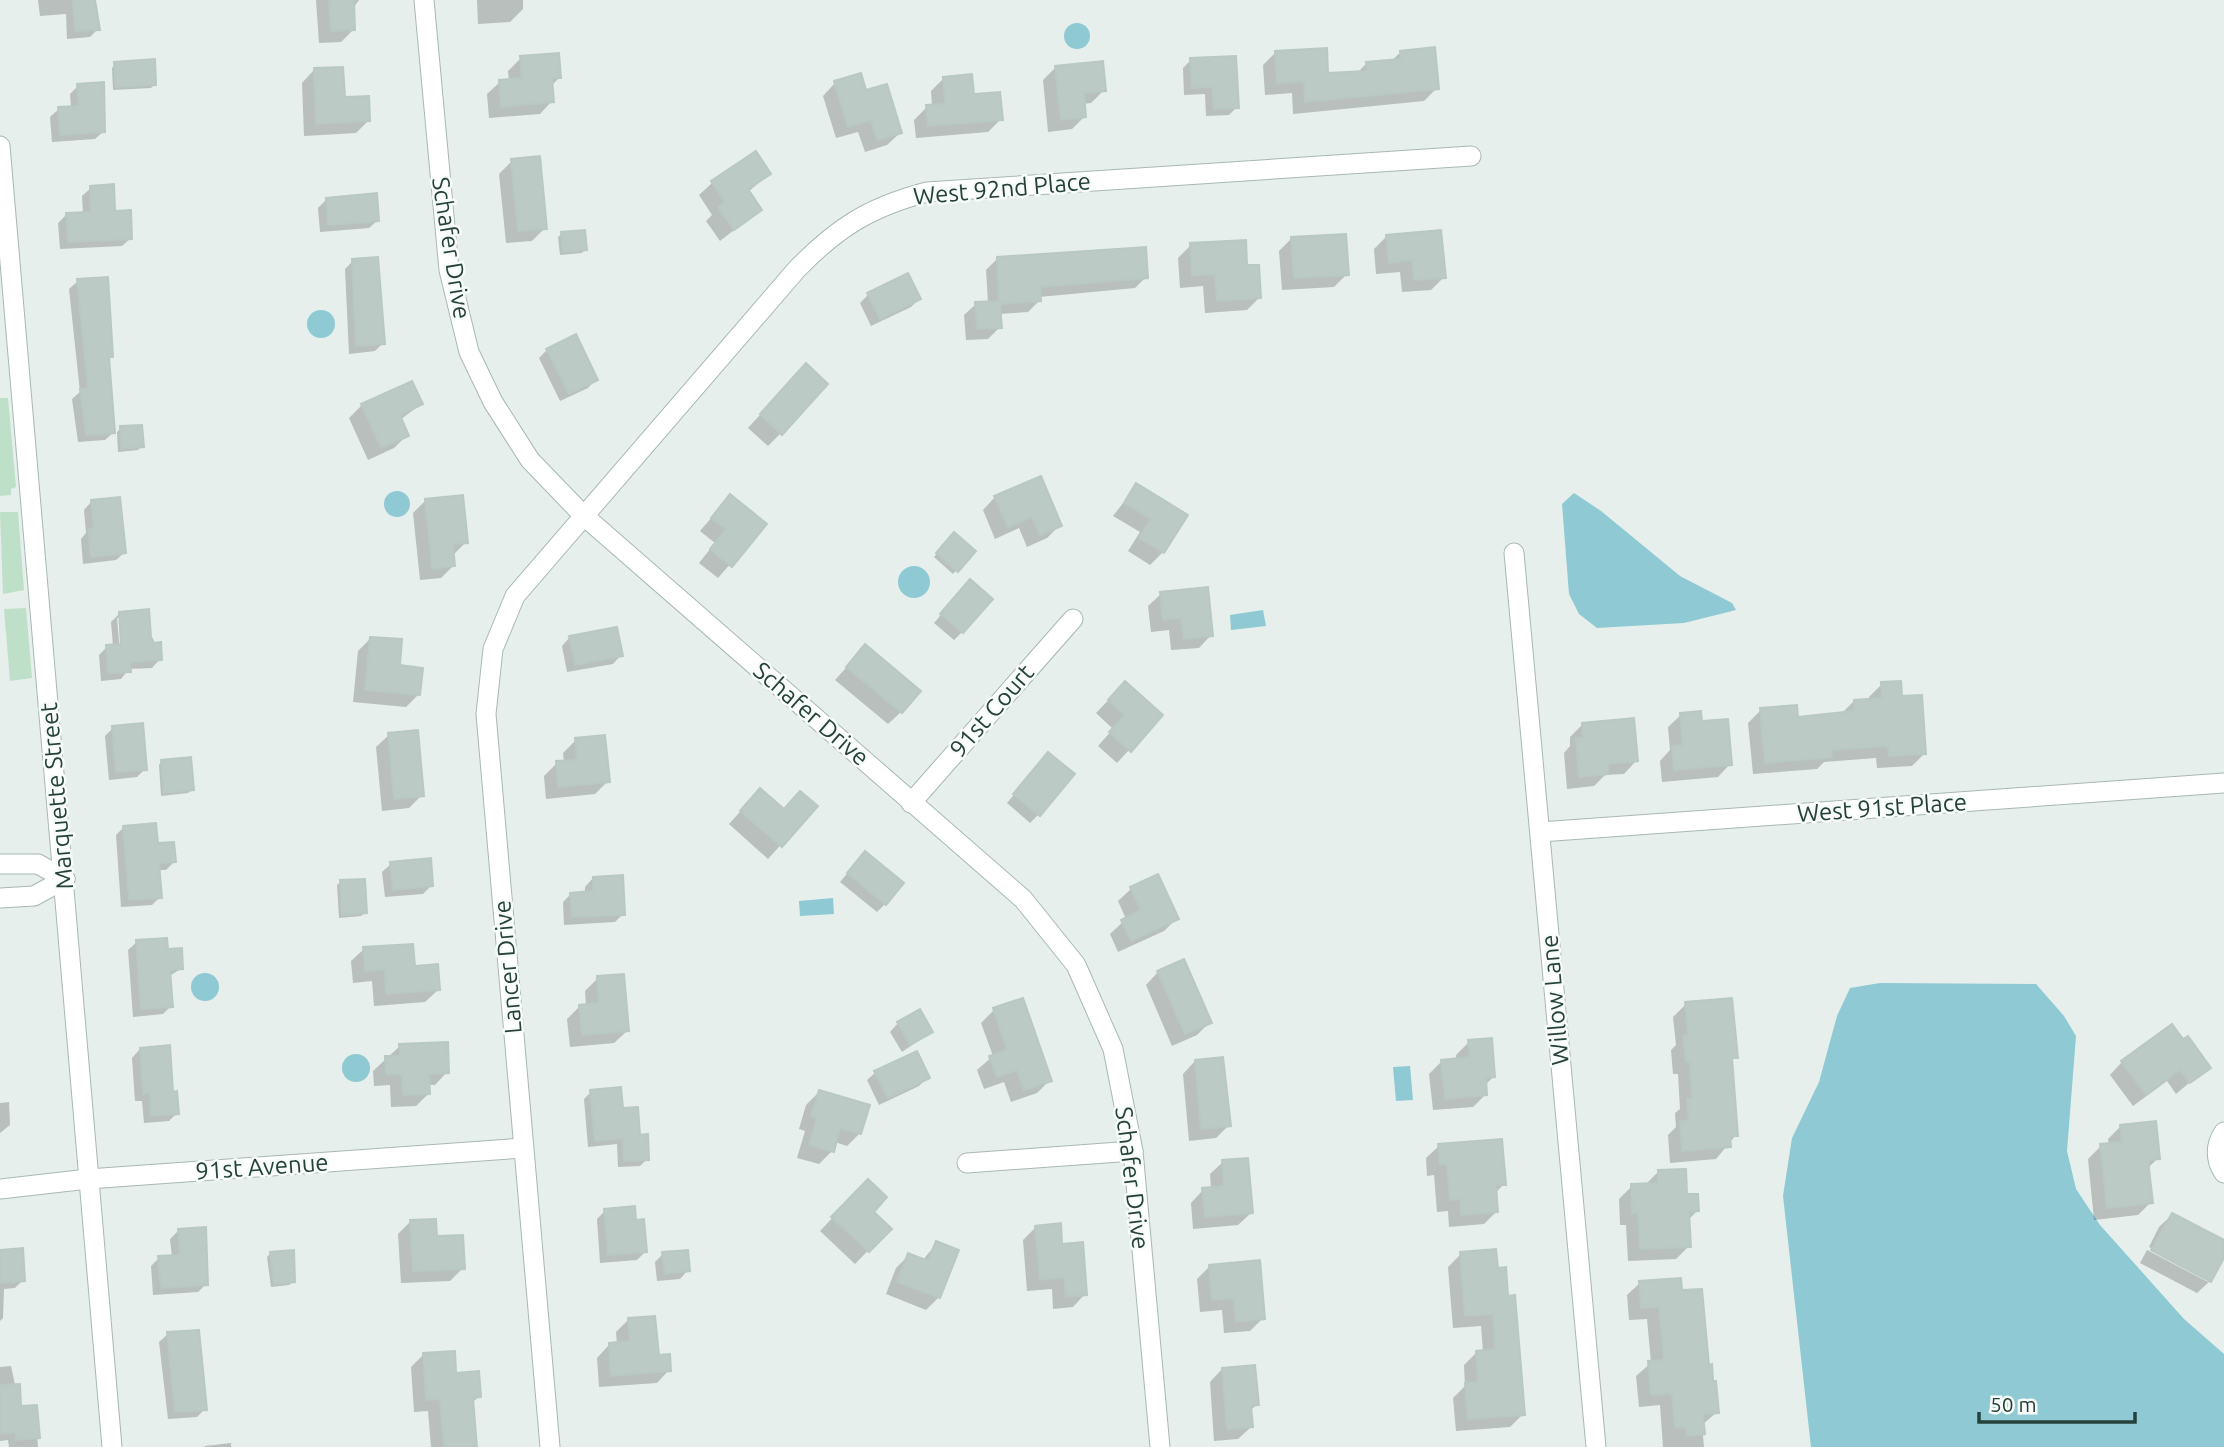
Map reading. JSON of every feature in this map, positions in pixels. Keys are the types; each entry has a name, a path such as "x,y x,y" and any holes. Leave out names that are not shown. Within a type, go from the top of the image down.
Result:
{"street":[{"name":"Schafer Drive","path":"424,0 449,270 469,352 493,402 530,460 583,515 1023,899 1076,965 1112,1049 1133,1151 1160,1447"},
{"name":"Marquette Street","path":"0,146 112,1447"},
{"name":"West 92nd Place","path":"583,515 797,269 830,235 870,211 927,192 1471,156"},
{"name":"Lancer Drive","path":"550,1447 486,714 493,649 515,596 583,515"},
{"name":"Willow Lane","path":"1514,554 1535,809 1596,1447"},
{"name":"91st Court","path":"911,803 1073,619"},
{"name":"West 91st Place","path":"1539,832 2224,783"},
{"path":"0,864 37,864 65,879"},
{"path":"0,898 34,896 65,879"},
{"path":"2224,1132 2217,1146 2217,1156 2224,1173"},
{"name":"91st Avenue","path":"0,1189 88,1179 523,1149"},
{"path":"967,1163 1133,1151"}],"green space":[{"path":"0,398 8,398 16,487 11,489 11,495 0,496"},
{"path":"0,512 18,512 24,590 3,594"},
{"path":"26,608 32,678 10,681 4,609"}],"water":[{"path":"1077,23 1086,27 1090,36 1086,45 1077,49 1068,45 1064,36 1068,27"},
{"path":"321,310 331,314 335,324 331,334 321,338 311,334 307,324 311,314"},
{"path":"397,491 406,495 410,504 406,513 397,517 388,513 384,504 388,495"},
{"path":"1574,493 1601,511 1680,576 1732,603 1736,610 1684,623 1597,628 1579,614 1569,594 1562,504"},
{"path":"914,566 925,571 930,582 925,593 914,598 903,593 898,582 903,571"},
{"path":"1263,610 1266,626 1231,630 1230,615"},
{"path":"833,898 834,914 800,916 799,901"},
{"path":"205,973 215,977 219,987 215,997 205,1001 195,997 191,987 195,977"},
{"path":"1880,983 2036,984 2064,1016 2076,1036 2067,1151 2076,1189 2100,1225 2184,1319 2224,1354 2224,1447 1811,1447 1783,1196 1792,1138 1819,1082 1837,1016 1850,988"},
{"path":"356,1054 366,1058 370,1068 366,1078 356,1082 346,1078 342,1068 346,1058"},
{"path":"1410,1066 1413,1100 1396,1101 1393,1067"}],"building":[{"path":"73,0 95,0 100,30 75,31"},
{"path":"329,0 354,0 355,30 331,31"},
{"path":"1435,47 1439,89 1305,102 1304,81 1277,83 1275,51 1327,48 1328,73 1367,71 1366,62 1401,59 1400,51"},
{"path":"559,53 561,78 552,78 554,102 501,107 499,80 522,78 520,56"},
{"path":"1236,56 1239,108 1214,109 1212,87 1192,88 1190,58"},
{"path":"155,59 156,85 116,87 114,62"},
{"path":"1103,61 1106,91 1084,93 1086,117 1061,120 1055,66"},
{"path":"343,67 345,97 369,96 370,121 316,124 314,68"},
{"path":"861,73 866,90 887,84 902,133 877,140 871,120 848,127 834,81"},
{"path":"972,74 974,94 1000,92 1003,120 928,126 926,105 945,104 943,77"},
{"path":"104,82 105,132 60,135 58,107 79,106 77,84"},
{"path":"756,151 771,174 748,189 762,210 734,230 718,207 725,202 711,181"},
{"path":"540,156 547,229 518,231 511,159"},
{"path":"114,184 115,211 131,210 132,239 68,242 66,213 91,212 90,186"},
{"path":"377,193 379,221 328,225 326,198"},
{"path":"585,230 587,250 563,252 561,232"},
{"path":"1441,230 1446,278 1414,280 1412,260 1389,263 1386,235"},
{"path":"1346,234 1349,275 1294,278 1291,237"},
{"path":"1246,240 1247,265 1259,265 1261,298 1217,301 1215,274 1192,276 1190,243"},
{"path":"1146,247 1148,278 1040,287 1041,301 1000,304 1002,328 977,329 975,302 999,301 997,257"},
{"path":"378,257 385,344 356,346 352,259"},
{"path":"908,273 921,299 880,319 867,293"},
{"path":"108,277 113,357 109,357 115,433 86,435 80,389 88,389 77,279"},
{"path":"576,334 598,380 569,394 546,349"},
{"path":"806,363 828,384 782,435 760,414"},
{"path":"412,381 423,404 400,415 409,436 381,448 361,404"},
{"path":"142,425 144,447 121,449 120,426"},
{"path":"1041,476 1062,526 1040,535 1032,517 1008,527 994,496"},
{"path":"1136,483 1188,515 1164,553 1139,538 1151,519 1124,503"},
{"path":"730,494 767,524 732,567 710,549 726,529 711,518"},
{"path":"463,495 468,543 453,544 455,566 432,569 425,499"},
{"path":"120,497 126,553 91,557 88,529 94,528 91,500"},
{"path":"954,532 976,551 958,572 936,553"},
{"path":"970,579 993,599 963,633 940,614"},
{"path":"1208,587 1213,636 1184,639 1181,618 1163,620 1160,592"},
{"path":"149,609 151,637 154,643 161,642 162,660 130,662 131,672 108,673 106,645 121,644 119,612"},
{"path":"617,627 623,656 575,665 569,636"},
{"path":"370,637 402,639 400,665 423,668 420,695 365,690"},
{"path":"865,644 921,691 902,713 846,667"},
{"path":"1125,681 1163,715 1131,752 1109,732 1125,715 1108,700"},
{"path":"1901,681 1902,696 1922,695 1926,754 1889,756 1888,746 1831,750 1832,757 1765,763 1760,708 1797,705 1798,717 1854,711 1854,700 1882,698 1881,682"},
{"path":"1701,711 1702,721 1728,719 1732,765 1674,770 1672,746 1683,745 1680,713"},
{"path":"1634,718 1638,761 1608,764 1608,774 1579,777 1576,738 1583,738 1582,723"},
{"path":"143,723 147,770 116,772 112,726"},
{"path":"418,730 424,796 394,799 388,733"},
{"path":"605,735 610,782 558,787 556,761 577,760 575,738"},
{"path":"1048,752 1075,774 1040,816 1013,794"},
{"path":"191,757 194,790 164,793 161,760"},
{"path":"760,788 784,809 800,791 818,806 782,847 740,811"},
{"path":"156,823 158,843 174,842 176,862 159,863 162,898 129,900 123,826"},
{"path":"865,851 904,883 886,905 847,873"},
{"path":"431,858 433,886 393,890 390,862"},
{"path":"1158,874 1179,919 1131,941 1121,920 1141,910 1130,887"},
{"path":"623,875 625,915 572,917 570,893 593,891 593,877"},
{"path":"365,879 367,913 342,915 340,880"},
{"path":"167,938 168,949 182,948 183,969 170,970 173,1007 141,1009 136,940"},
{"path":"413,944 415,966 438,964 440,990 386,994 385,969 365,971 363,947"},
{"path":"1184,959 1212,1023 1185,1034 1157,971"},
{"path":"624,974 629,1031 582,1035 579,1005 599,1003 597,976"},
{"path":"1023,998 1052,1081 1024,1090 1017,1070 997,1077 989,1056 1007,1050 993,1008"},
{"path":"1732,998 1738,1058 1732,1058 1738,1136 1730,1136 1731,1147 1682,1151 1680,1121 1689,1120 1687,1099 1692,1099 1690,1062 1686,1062 1683,1036 1688,1035 1685,1002"},
{"path":"920,1009 933,1032 910,1045 897,1022"},
{"path":"2172,1024 2183,1039 2188,1036 2211,1068 2190,1083 2180,1070 2146,1095 2121,1061"},
{"path":"1492,1038 1495,1077 1486,1078 1487,1095 1445,1099 1441,1060 1470,1057 1468,1040"},
{"path":"448,1042 449,1073 429,1074 430,1094 403,1095 402,1074 386,1074 385,1056 400,1056 399,1044"},
{"path":"170,1045 173,1092 177,1091 179,1114 151,1116 150,1093 143,1094 140,1048"},
{"path":"917,1051 930,1078 888,1098 874,1071"},
{"path":"1223,1057 1231,1126 1201,1129 1195,1060"},
{"path":"621,1087 623,1108 638,1107 640,1135 648,1134 649,1160 624,1161 623,1138 595,1141 590,1090"},
{"path":"819,1090 870,1105 861,1134 840,1128 834,1152 809,1145 817,1118 811,1116"},
{"path":"2156,1121 2160,1159 2148,1160 2153,1203 2107,1208 2100,1144 2122,1142 2120,1125"},
{"path":"1502,1139 1506,1185 1496,1185 1498,1212 1461,1215 1460,1199 1450,1200 1447,1164 1440,1164 1438,1144"},
{"path":"1248,1158 1253,1213 1205,1217 1202,1188 1224,1186 1222,1160"},
{"path":"1686,1169 1687,1194 1698,1194 1699,1211 1689,1212 1691,1247 1640,1249 1638,1213 1632,1214 1631,1184 1658,1183 1658,1170"},
{"path":"868,1179 887,1197 874,1212 892,1229 869,1252 831,1217"},
{"path":"635,1206 636,1220 644,1219 647,1252 608,1255 604,1209"},
{"path":"2172,1213 2224,1240 2224,1258 2211,1282 2151,1250"},
{"path":"436,1219 437,1236 463,1235 465,1269 413,1271 410,1220"},
{"path":"1061,1223 1062,1244 1083,1242 1087,1295 1066,1297 1064,1277 1040,1280 1035,1226"},
{"path":"206,1227 208,1285 161,1288 158,1256 180,1255 178,1229"},
{"path":"936,1241 959,1250 940,1298 897,1282 908,1253 928,1261"},
{"path":"23,1248 25,1281 0,1283 0,1250"},
{"path":"1496,1249 1498,1268 1506,1267 1508,1296 1515,1295 1525,1415 1468,1419 1465,1383 1478,1382 1476,1351 1495,1349 1493,1314 1465,1316 1460,1252"},
{"path":"294,1250 295,1282 274,1284 270,1252"},
{"path":"688,1250 690,1271 665,1274 662,1252"},
{"path":"1260,1260 1265,1319 1236,1322 1234,1298 1212,1300 1209,1265"},
{"path":"1681,1278 1682,1290 1702,1289 1709,1365 1712,1364 1713,1381 1716,1381 1719,1413 1703,1414 1705,1434 1687,1436 1686,1427 1675,1428 1672,1393 1651,1395 1648,1361 1664,1360 1659,1307 1641,1308 1639,1281"},
{"path":"655,1316 659,1355 670,1354 671,1371 611,1376 609,1343 630,1341 628,1318"},
{"path":"199,1330 207,1410 175,1412 167,1332"},
{"path":"455,1351 456,1373 479,1371 481,1397 473,1398 477,1447 444,1447 440,1399 426,1400 423,1353"},
{"path":"1255,1365 1259,1405 1251,1406 1253,1427 1227,1429 1222,1368"},
{"path":"20,1384 21,1406 37,1405 40,1438 16,1440 16,1432 0,1434 0,1385"}]}
